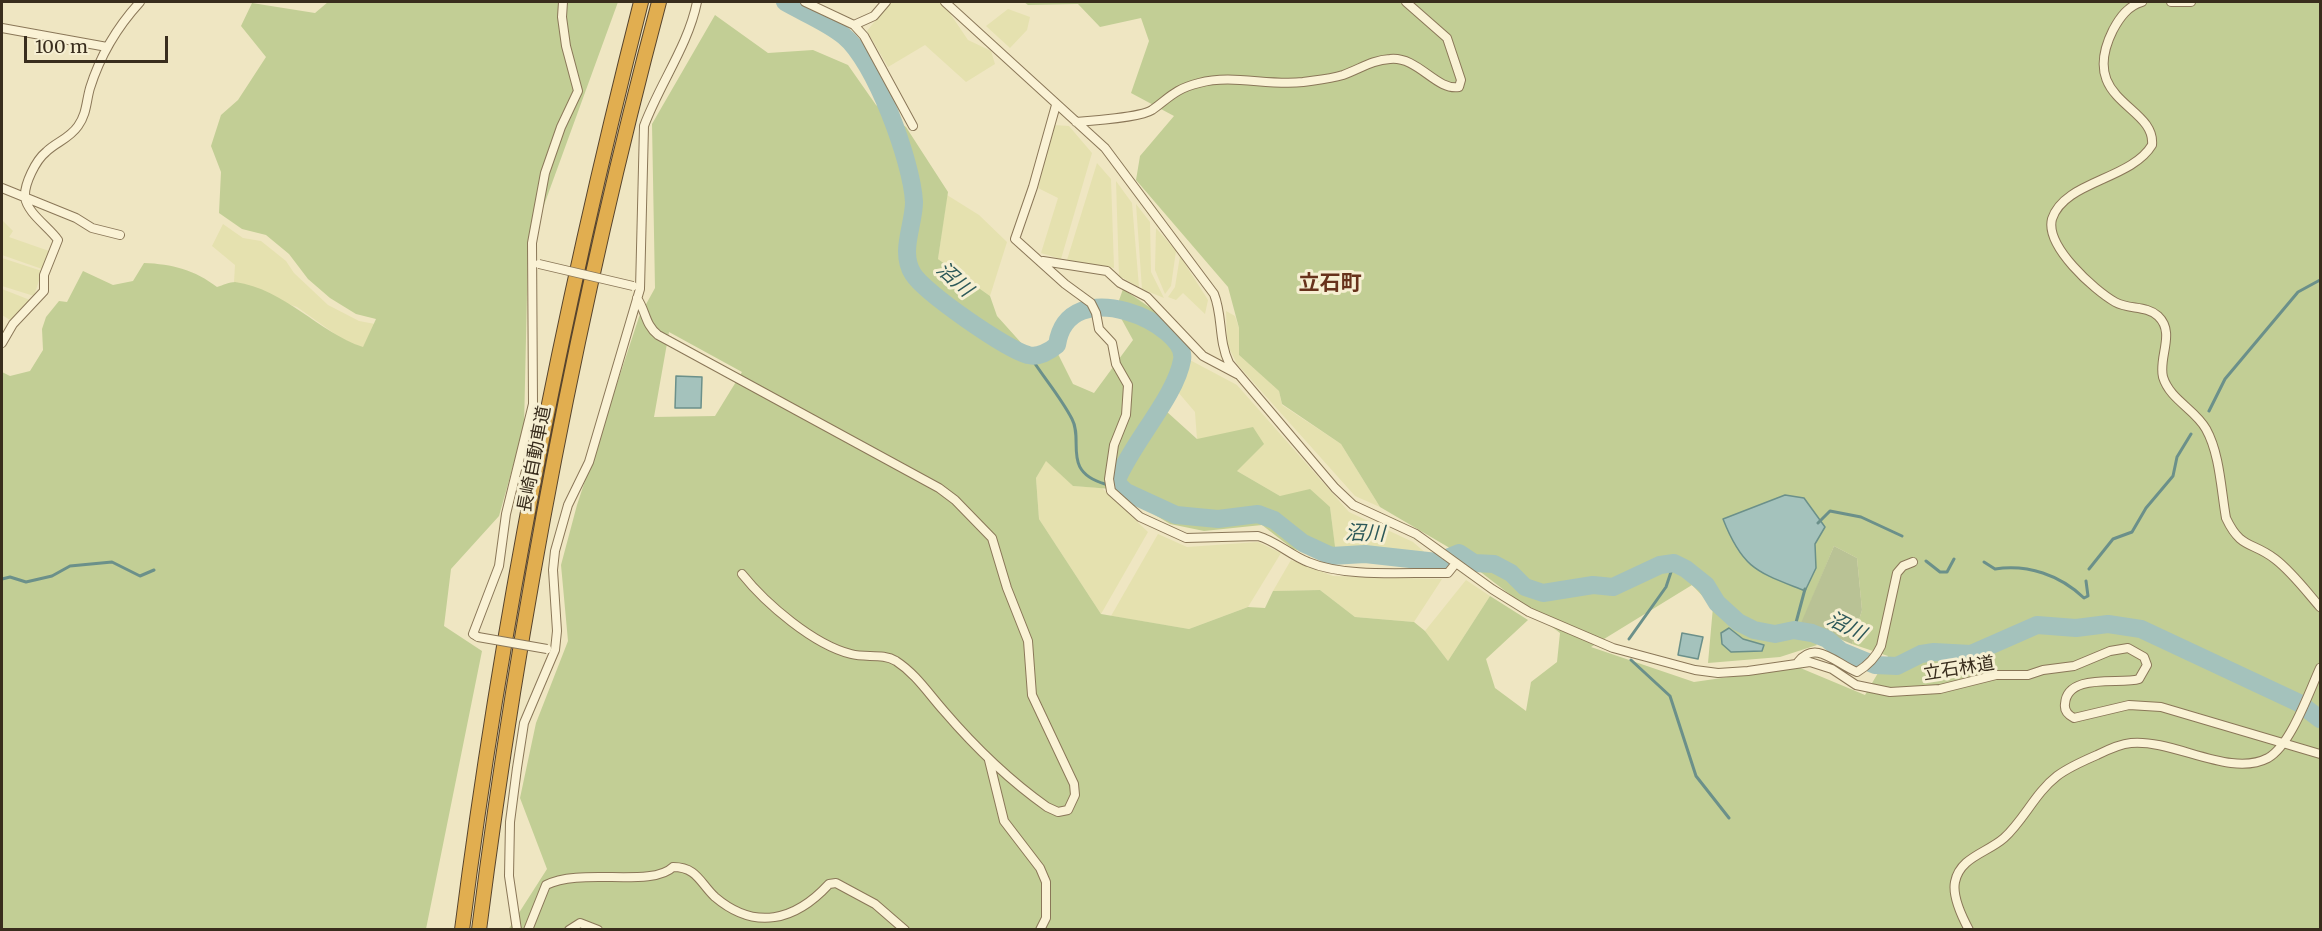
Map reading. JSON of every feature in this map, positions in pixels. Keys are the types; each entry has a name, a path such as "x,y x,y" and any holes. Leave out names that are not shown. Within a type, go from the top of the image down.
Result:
{"highway":[{"name":"長崎自動車道","path":"462,930 500,664 533,475 586,225 641,2"},
{"name":"長崎自動車道","path":"479,930 516,667 549,478 602,228 658,2"}],"street":[{"path":"2,343 13,324 44,291 44,275 58,240 36,216 25,198 27,187 45,152 71,135 85,115 90,88 107,47 127,16 140,2"},
{"path":"551,649 478,637 473,634 499,566 506,514 520,464 528,419 534,404 535,264 545,174 561,127 578,91 566,46 562,17 563,2"},
{"path":"517,930 509,876 510,822 524,723 557,631 553,570 555,551 568,505 589,462 637,298 644,126 686,39 697,2"},
{"path":"805,2 855,25 864,36 913,126"},
{"path":"855,25 874,16 886,2"},
{"path":"945,2 1105,148 1214,294 1219,307 1224,352 1238,375"},
{"path":"1076,122 1139,116 1151,110 1169,94 1207,81 1299,82 1330,78 1355,70 1373,60 1401,58 1438,81 1459,87 1461,80 1447,38 1406,2"},
{"path":"2142,2 2126,11 2118,20 2106,44 2104,58 2110,89 2148,128 2152,145 2135,163 2066,200 2053,219 2051,228 2055,244 2071,263 2115,302 2152,312 2159,317 2166,333 2162,362 2166,386 2207,431 2226,518 2232,530 2249,546 2274,558 2320,607"},
{"path":"2171,2 2192,2"},
{"path":"2,28 107,47"},
{"path":"1056,105 1033,187 1015,239 1043,261 1065,284 1091,303 1096,313 1099,329 1112,343 1116,364 1128,385 1126,415 1114,445 1109,479 1111,491 1140,517 1185,538 1258,536 1269,539 1308,563 1337,570 1448,573 1456,563"},
{"path":"2,188 76,218 102,232 120,235"},
{"path":"1043,261 1107,272 1120,283 1147,297 1203,356 1238,375"},
{"path":"535,264 636,288"},
{"path":"637,298 644,309 651,329 658,335 939,488 992,538 1007,588 1028,641 1032,695 1074,784 1072,804 1064,812 1047,807 989,760 917,678 895,660 888,657 851,654 816,638 755,591 742,574"},
{"name":"立石林道","path":"1238,375 1353,505 1416,534 1529,612 1613,648 1695,670 1718,673 1748,671 1798,662 1821,664 1869,689 1908,692 1940,689 1996,675 2028,675 2043,670 2074,666 2110,651 2128,648 2144,657 2147,665 2139,679 2088,682 2072,691 2065,701 2065,710 2069,716 2074,718 2129,705 2161,706 2320,754"},
{"path":"1798,662 1804,655 1813,651 1822,652 1857,672 1861,670 1877,654 1889,613 1897,573 1903,566 1913,562"},
{"path":"1969,930 1954,893 1959,872 1968,860 2005,837 2055,777 2073,766 2129,743 2170,746 2229,763 2248,764 2267,758 2283,742 2293,726 2320,668"},
{"path":"989,760 1004,821 1040,868 1047,882 1046,918 1040,930"},
{"path":"528,930 546,885 559,878 612,875 651,877 665,875 673,867 684,867 699,876 713,896 734,913 749,920 766,923 780,918 802,908 816,899 829,884 836,883 875,903 905,930"},
{"path":"569,930 580,923 598,930"}],"shaded area":[{"path":"890,2 939,2 947,9 968,40 991,51 995,64 966,82 925,45 888,67 867,31"},
{"path":"1008,9 1030,17 1027,30 1010,48 986,26"},
{"path":"1054,125 1069,126 1092,153 1061,259 1041,253 1058,198 1038,188"},
{"path":"1097,163 1111,179 1114,268 1067,260"},
{"path":"1116,181 1132,203 1139,287 1119,276"},
{"path":"947,195 979,215 1007,242 990,296 938,259"},
{"path":"1136,204 1150,222 1151,272 1164,298 1142,289"},
{"path":"2,220 13,231 9,237 49,251 42,269 2,255"},
{"path":"223,224 243,238 261,241 286,261 294,273 328,305 359,321 375,324 363,348 342,339 297,307 282,302 269,293 234,282 235,265 212,246"},
{"path":"1156,228 1176,251 1171,286 1165,294 1155,270"},
{"path":"1180,256 1208,300 1205,314 1183,293 1176,300 1168,297 1175,287"},
{"path":"2,258 42,271 34,296 2,286"},
{"path":"2,289 30,300 10,320 2,315"},
{"path":"1226,311 1235,316 1239,328 1239,355 1279,391 1282,405 1341,444 1380,507 1355,496 1237,364 1227,344"},
{"path":"1188,359 1237,385 1349,512 1413,542 1428,555 1370,547 1335,548 1330,507 1280,496 1237,471 1197,439 1195,412 1178,392"},
{"path":"1046,460 1073,486 1102,488 1148,532 1101,614 1039,519 1036,478"},
{"path":"1158,534 1187,547 1258,542 1281,553 1248,607 1189,629 1111,616"},
{"path":"1291,560 1333,576 1442,579 1414,622 1355,617 1320,590 1273,591"},
{"path":"1466,580 1490,596 1448,661 1425,631"}],"green space":[{"path":"328,2 618,2 528,249 524,427 499,516 451,569 444,626 482,651 426,929 2,929 2,372 10,376 30,371 43,350 42,329 46,317 59,301 67,302 83,271 113,285 133,281 144,263 183,269 217,287 235,282 253,286 286,302 331,332 363,347 376,319 356,314 330,298 308,279 289,254 266,235 242,229 219,213 221,172 211,146 221,115 238,100 266,57 241,26 252,3 315,13"},
{"path":"1024,2 2320,2 2320,929 508,930 547,869 520,798 536,723 568,641 561,565 577,505 639,317 655,288 652,124 715,15 768,53 813,50 848,65 876,105 906,127 948,192 938,259 990,296 997,316 1024,346 1057,352 1073,384 1094,393 1133,340 1116,309 1123,289 1158,313 1185,340 1156,402 1197,439 1253,427 1264,444 1237,471 1280,496 1310,489 1330,507 1337,562 1293,549 1262,525 1204,531 1170,524 1112,489 1073,486 1046,461 1036,478 1039,519 1101,614 1189,629 1248,607 1265,608 1273,591 1320,590 1355,617 1414,622 1425,631 1448,661 1490,596 1528,620 1486,659 1495,688 1526,711 1531,682 1557,662 1560,633 1448,547 1380,507 1341,444 1282,404 1279,391 1239,355 1239,328 1228,287 1136,180 1140,156 1174,116 1131,93 1149,41 1141,18 1100,27 1078,4 1028,5","holes":["669,332 742,372 715,416 654,417","1834,546 1857,558 1862,610 1852,644 1888,656 1865,695 1798,667 1694,682 1591,647 1692,585 1713,607 1708,663 1780,657 1817,645 1802,623"]},
{"path":"1834,546 1857,558 1862,610 1852,644 1801,623"}],"water":[{"path":"676,376 702,377 701,408 675,408"},
{"path":"1785,495 1804,498 1825,527 1815,544 1816,568 1805,591 1775,579 1754,567 1738,549 1723,519"},
{"path":"1729,628 1743,639 1764,645 1762,651 1731,652 1722,644 1721,633"},
{"path":"1682,633 1703,637 1698,659 1678,655"}],"waterway":[{"name":"沼川","path":"785,2 844,36 868,67 879,89 899,138 912,184 914,202 907,257 909,266 920,283 985,332 1017,351 1032,356 1047,352 1057,345 1066,323 1082,311 1103,308 1126,311 1148,320 1167,332 1179,346 1182,360 1178,374 1116,482 1126,492 1176,515 1218,519 1258,514 1274,520 1303,543 1331,556 1365,554 1437,562 1459,553 1474,563 1494,564 1511,573 1525,587 1543,593 1593,585 1613,587 1660,565 1674,563 1686,569 1706,585 1717,603 1738,622 1754,630 1775,634 1794,630 1812,633 1827,639 1841,651 1875,665 1897,666 1921,654 1934,652 1971,654 2037,625 2076,628 2108,624 2141,629 2299,703 2320,719"},
{"path":"2209,411 2225,379 2298,292 2320,280"},
{"path":"1030,356 1072,419 1078,464 1091,478 1105,484"},
{"path":"2089,569 2113,539 2132,532 2146,508 2173,476 2177,457 2191,434"},
{"path":"1818,523 1830,511 1861,517 1902,536"},
{"path":"1926,561 1940,572 1947,572 1954,559"},
{"path":"2,579 10,577 26,582 52,576 70,566 112,562 140,576 154,570"},
{"path":"1984,562 1995,569 2019,568 2043,573 2065,583 2084,598 2088,596 2086,581"},
{"path":"1629,639 1666,587 1674,563"},
{"path":"1794,630 1805,589"},
{"path":"1631,660 1670,696 1696,776 1729,818"}],"district":[{"name":"立石町","path":"1330,284"}]}
